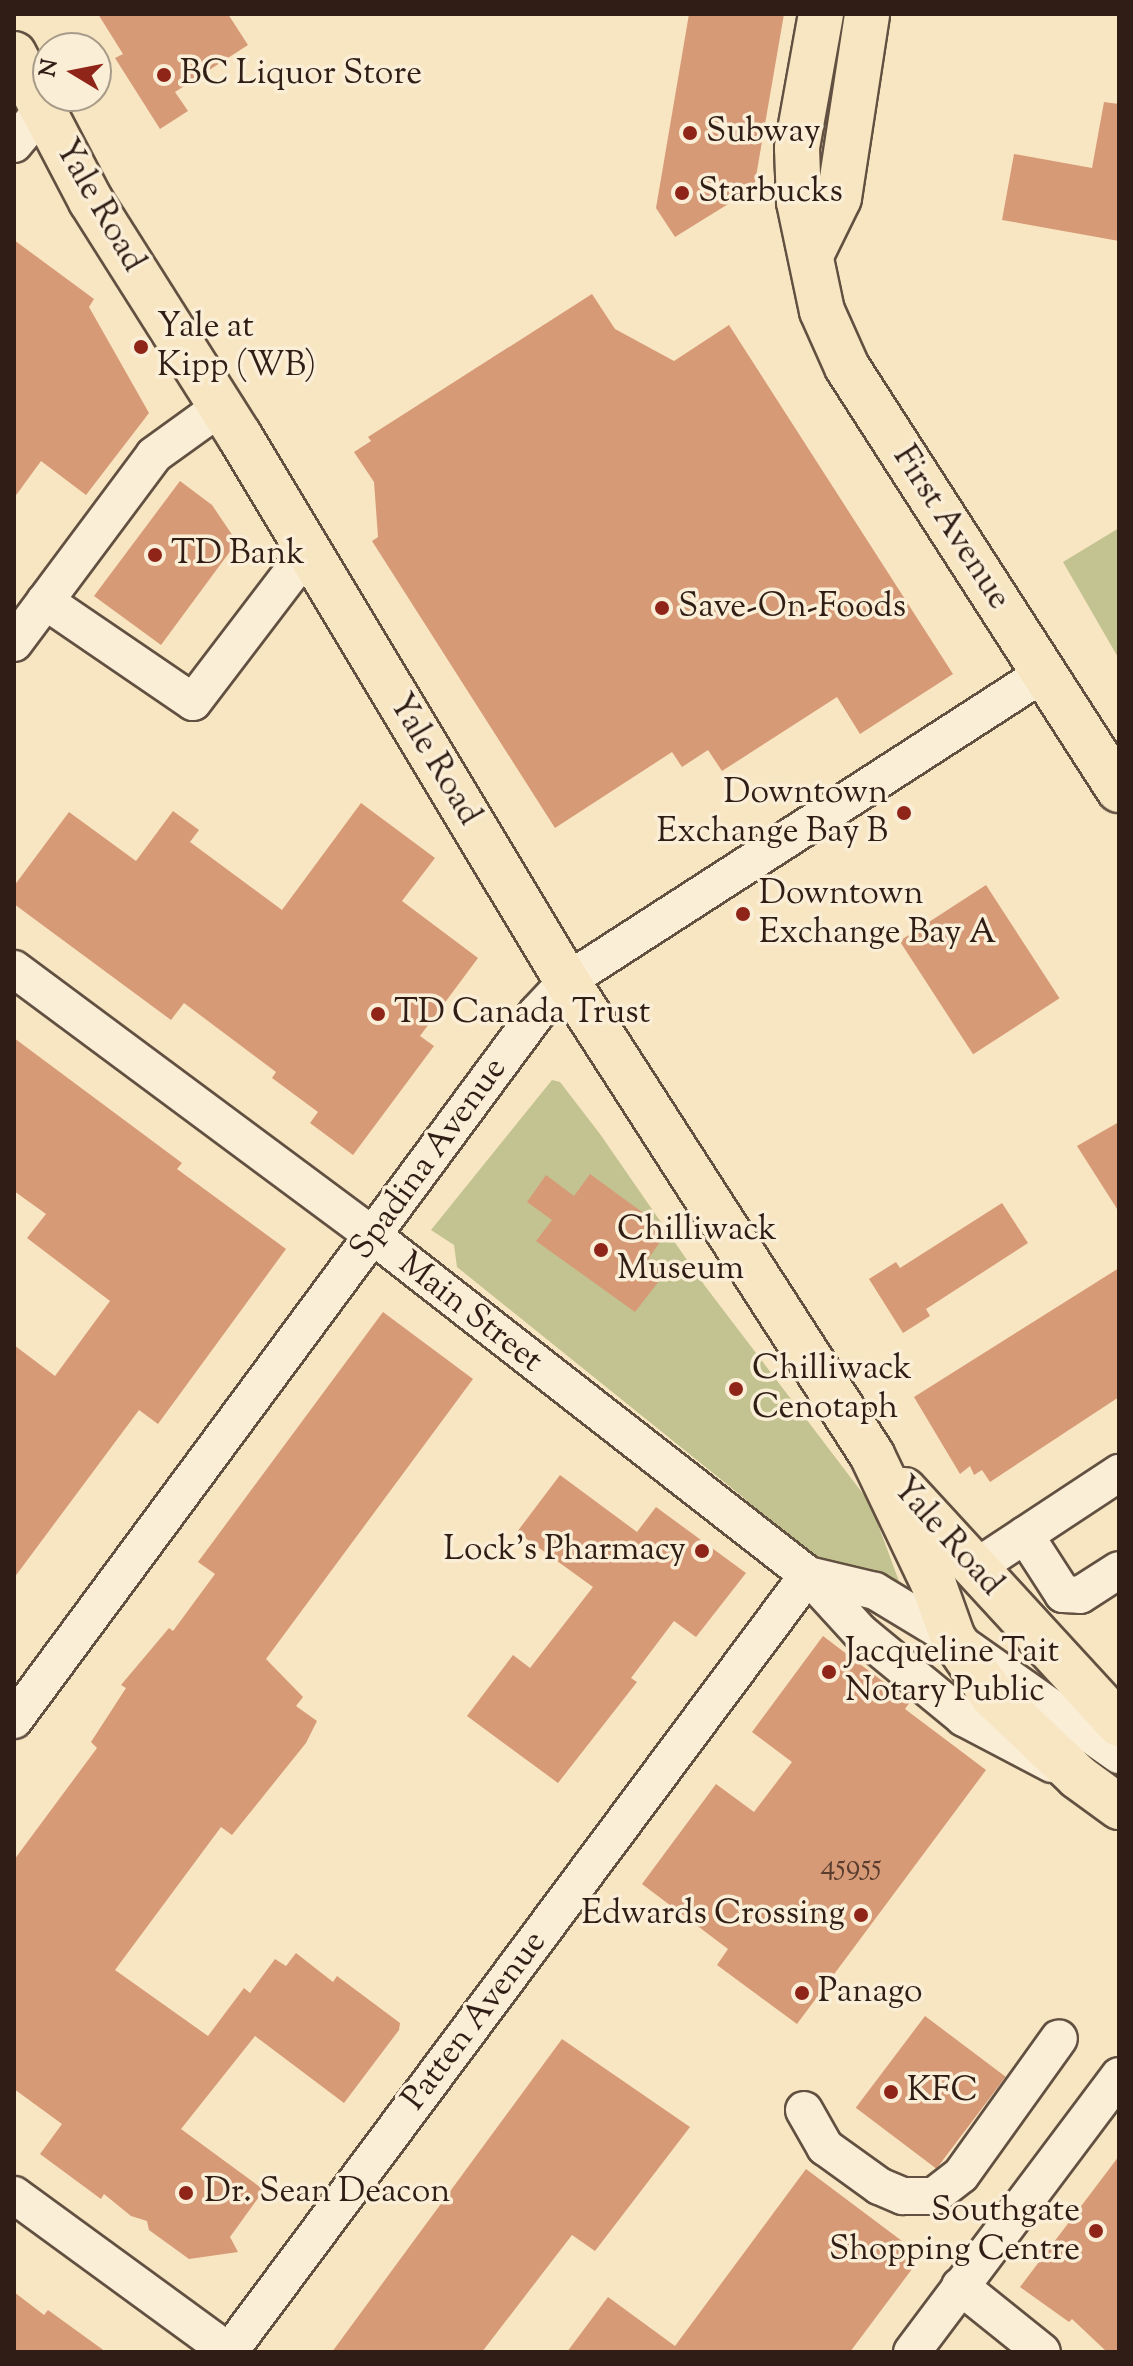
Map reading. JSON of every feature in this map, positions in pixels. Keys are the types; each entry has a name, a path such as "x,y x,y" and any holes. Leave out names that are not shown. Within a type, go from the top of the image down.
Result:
{"main road":[{"name":"First Avenue","path":"821,14 797,148 799,202 822,311 847,367 1119,790"},
{"path":"812,253 839,198 867,14"},
{"name":"Yale Road","path":"14,54 32,88"},
{"name":"Yale Road","path":"45,112 91,201 222,406 567,981 872,1455 934,1585 953,1638 993,1696 1078,1777 1119,1807"},
{"name":"Yale Road","path":"872,1455 1119,1724"}],"street":[{"path":"14,144 41,112"},
{"path":"14,643 154,455 222,406"},
{"path":"45,601 193,702 308,551"},
{"name":"Spadina Avenue","path":"14,1720 537,1013 567,981 1044,673"},
{"name":"Main Street","path":"14,969 372,1235 808,1575 861,1633 964,1718 1078,1777"},
{"path":"975,1568 1119,1473"},
{"path":"1025,1535 1063,1594 1080,1595 1119,1570"},
{"name":"Main Street","path":"808,1575 875,1591 953,1638 1119,1755"},
{"name":"Patten Avenue","path":"229,2352 808,1575"},
{"path":"804,2110 825,2147 879,2186 903,2196 934,2196 961,2175 1059,2038"},
{"path":"912,2352 1119,2076"},
{"path":"14,2195 229,2352"},
{"path":"960,2286 1042,2352"}],"green space":[{"path":"1119,528 1119,659 1063,562"},
{"path":"552,1080 560,1082 600,1134 705,1286 870,1503 903,1592 811,1559 744,1498 457,1267 454,1245 431,1230"}],"building":[{"name":"BC Liquor Store","path":"98,14 228,14 248,45 175,92 188,111 160,129 115,58 123,54"},
{"path":"689,14 784,14 754,188 675,237 656,208"},
{"path":"1104,102 1119,104 1119,241 1002,220 1014,154 1092,168"},
{"path":"14,240 94,299 89,307 149,413 86,495 41,461 14,498"},
{"name":"Save-On-Foods","path":"592,294 615,329 674,361 729,325 953,674 860,734 837,697 722,771 708,750 682,767 672,752 555,828 372,541 378,537 374,482 354,452 371,441 368,437"},
{"path":"180,481 212,505 237,542 161,645 94,596"},
{"path":"361,803 435,858 402,901 478,958 420,1036 434,1046 353,1155 310,1123 318,1112 272,1078 276,1072 184,1003 171,1020 14,904 14,886 69,812 136,861 173,811 199,830 190,842 282,910"},
{"path":"986,885 1060,998 973,1054 900,941"},
{"path":"14,1038 182,1163 177,1169 286,1249 158,1424 139,1410 14,1578 14,1345 55,1376 110,1301 27,1238 46,1214 14,1191"},
{"path":"1119,1122 1119,1212 1077,1146"},
{"name":"Chilliwack Museum","path":"590,1174 668,1231 648,1259 666,1272 635,1312 536,1241 552,1220 527,1202 546,1175 574,1196"},
{"path":"1002,1203 1028,1243 926,1309 930,1316 903,1333 869,1279 896,1262 900,1268"},
{"path":"1119,1268 1119,1397 990,1482 982,1470 974,1475 970,1466 960,1474 914,1397"},
{"path":"383,1312 473,1379 266,1659 303,1697 296,1706 317,1721 306,1743 232,1835 221,1827 115,1970 208,2036 244,1988 250,1993 275,1959 286,1966 296,1953 333,1982 337,1976 400,2023 399,2030 344,2103 255,2036 181,2129 264,2190 230,2237 238,2252 189,2259 149,2230 147,2221 131,2216 104,2194 101,2199 40,2154 62,2124 14,2089 14,1860 97,1748 91,1742 126,1688 121,1685 169,1628 173,1631 215,1574 198,1562"},
{"path":"560,1475 637,1532 656,1507 746,1573 696,1637 674,1621 631,1678 637,1682 558,1783 467,1716 513,1655 530,1668 593,1587 517,1532"},
{"path":"823,1636 910,1702 905,1709 986,1770 797,2024 717,1965 728,1949 642,1884 716,1784 754,1812 792,1762 752,1732"},
{"path":"925,2016 1006,2077 936,2169 856,2108"},
{"path":"562,2039 690,2127 595,2251 572,2235 482,2352 332,2352"},
{"name":"Southgate Shopping Centre","path":"1119,2156 1119,2352 1107,2352 1072,2319 1069,2322 1020,2287"},
{"path":"806,2169 914,2250 910,2256 918,2261 850,2352 567,2352 608,2297 675,2346"},
{"path":"14,2292 44,2315 48,2310 106,2352 14,2352"}],"place":[{"name":"BC Liquor Store","path":"164,75"},
{"name":"Subway","path":"690,133"},
{"name":"Starbucks","path":"682,193"},
{"name":"Yale at Kipp (WB)","path":"141,347"},
{"name":"TD Bank","path":"155,555"},
{"name":"Save-On-Foods","path":"662,608"},
{"name":"Downtown Exchange Bay B","path":"904,813"},
{"name":"Downtown Exchange Bay A","path":"743,914"},
{"name":"TD Canada Trust","path":"378,1014"},
{"name":"Chilliwack Museum","path":"601,1250"},
{"name":"Chilliwack Cenotaph","path":"736,1389"},
{"name":"Lock's Pharmacy","path":"702,1551"},
{"name":"Jacqueline Tait Notary Public","path":"829,1672"},
{"name":"Edwards Crossing","path":"861,1915"},
{"name":"Panago","path":"802,1993"},
{"name":"KFC","path":"891,2092"},
{"name":"Dr. Sean Deacon","path":"186,2193"},
{"name":"Southgate Shopping Centre","path":"1096,2231"}]}
